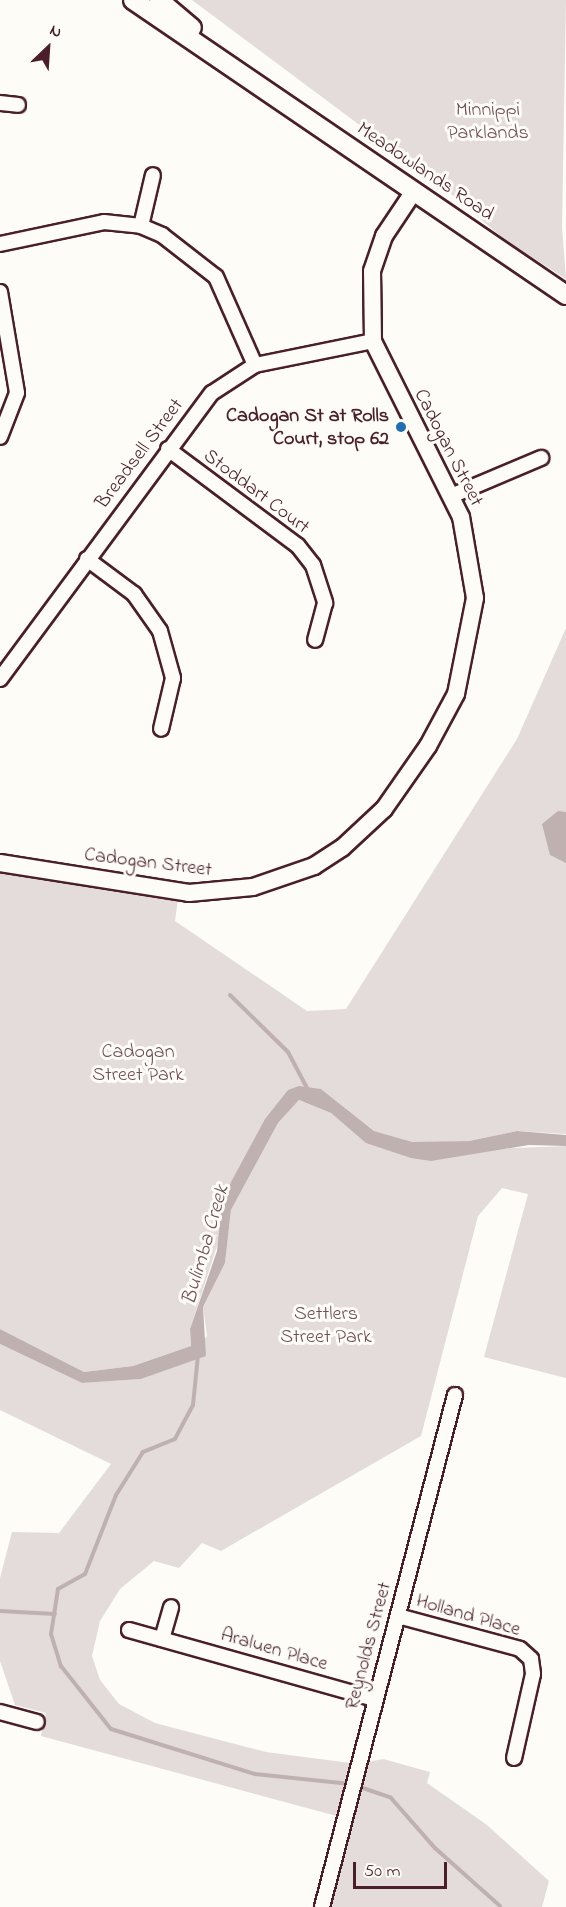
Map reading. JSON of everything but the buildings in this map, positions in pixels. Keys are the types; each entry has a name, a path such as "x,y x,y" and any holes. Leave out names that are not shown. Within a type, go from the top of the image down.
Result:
{"main road":[{"name":"Meadowlands Road","path":"133,0 566,295"},
{"name":"Meadowlands Road","path":"159,0 259,86"}],"street":[{"path":"0,103 18,105"},
{"path":"141,226 153,175"},
{"name":"Cadogan Street","path":"0,863 179,892 217,893 281,879 342,848 399,789 456,694 466,661 473,568 451,496 373,340 372,271 384,236 414,191"},
{"path":"0,244 83,224 141,226 184,247 216,277 255,365"},
{"path":"0,292 17,393 0,437"},
{"name":"Breadsell Street","path":"0,679 168,449 212,393 255,365 373,340"},
{"name":"Stoddart Court","path":"168,449 298,546 313,565 325,603 315,640"},
{"path":"451,496 541,458"},
{"path":"87,559 134,594 160,631 173,678 161,729"},
{"name":"Reynolds Street","path":"322,1907 454,1395"},
{"path":"162,1639 171,1607"},
{"name":"Holland Place","path":"398,1616 520,1649 531,1659 534,1674 514,1758"},
{"name":"Araluen Place","path":"129,1630 375,1699"},
{"path":"0,1712 37,1722"}],"green space":[{"name":"Minnippi Parklands","path":"192,0 566,0 562,227 566,279 505,240 444,188"},
{"name":"Cadogan Street Park","path":"566,628 566,1134 517,1131 469,1141 412,1143 374,1131 321,1089 288,1090 221,1212 221,1234 190,1329 191,1346 133,1366 84,1372 0,1329 0,863 179,892 175,921 307,1011 346,1009 517,739"},
{"name":"Settlers Street Park","path":"299,1100 331,1113 367,1143 492,1149 566,1146 566,1378 484,1357 528,1194 502,1188 478,1216 421,1436 221,1551 202,1543 179,1568 154,1561 120,1589 100,1621 92,1656 100,1680 119,1704 155,1723 266,1752 358,1764 383,1759 430,1772 427,1783 487,1825 549,1881 542,1907 322,1907 344,1818 41,1736 46,1713 15,1705 0,1661 0,1578 12,1532 59,1533 111,1464 0,1410 0,1344 82,1383 141,1379 185,1363 207,1336 203,1307 225,1263 231,1210 278,1123"}],"shaded area":[{"path":"558,811 566,812 566,863 550,855 542,824"},
{"path":"299,1086 321,1089 374,1131 412,1142 469,1141 517,1131 566,1135 566,1146 529,1145 431,1161 411,1158 366,1143 331,1113 299,1100 278,1123 231,1210 225,1263 203,1307 206,1356 141,1379 82,1383 0,1344 0,1329 84,1372 133,1366 191,1346 190,1329 217,1251 221,1212 231,1182 265,1119 288,1090"}],"waterway":[{"path":"230,995 288,1052 308,1090"},
{"path":"198,1355 193,1405 175,1439 143,1452 116,1495 85,1574 58,1589 51,1634 61,1666 111,1729 255,1774 350,1784"},
{"path":"0,1611 55,1614"},
{"path":"357,1786 391,1798 435,1848 500,1906"}],"place":[{"name":"Cadogan St at Rolls Court, stop 62","path":"401,427"}],"water label":[{"name":"Bulimba Creek","path":"206,1245"}]}
